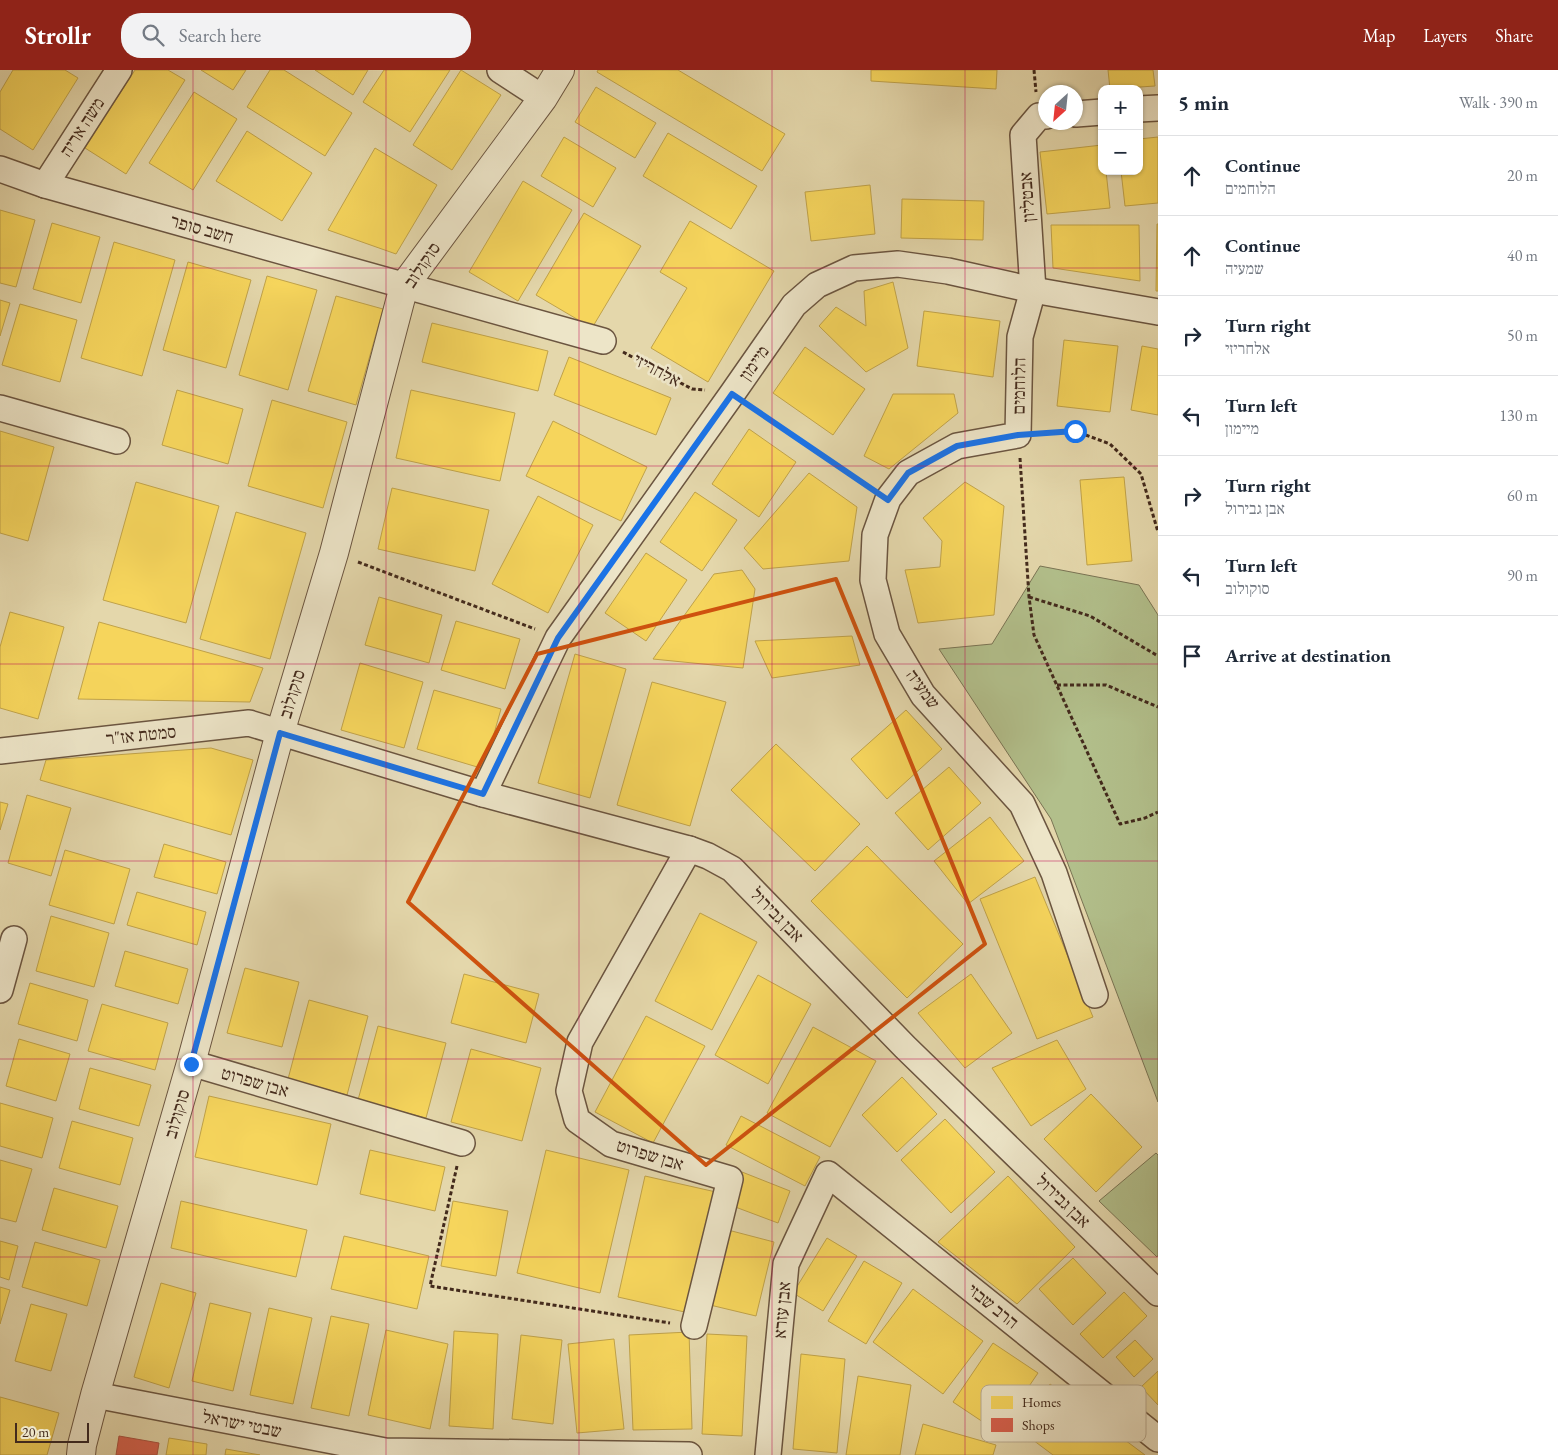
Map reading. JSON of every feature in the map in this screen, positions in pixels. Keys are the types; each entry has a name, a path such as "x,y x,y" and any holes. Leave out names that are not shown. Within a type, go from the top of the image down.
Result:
{"street":[{"name":"משה אריה","path":"45,185 119,70"},
{"path":"500,70 543,98"},
{"name":"סוקולוב","path":"80,1452 191,1064 280,733 334,553 404,286 543,98 560,70"},
{"path":"1143,109 1158,108"},
{"path":"1083,113 1098,112"},
{"name":"אבטליון","path":"1033,290 1023,135 1038,117"},
{"name":"חשב סופר","path":"0,169 45,185 404,286"},
{"name":"מיימון","path":"483,794 558,638 794,305 817,285 854,268 898,264 948,271 1033,290 1158,312"},
{"path":"404,286 603,341"},
{"name":"הלוחמים","path":"1018,435 1020,337 1033,290"},
{"path":"0,408 117,441"},
{"name":"שמעיה","path":"1018,435 957,446 908,473 888,500 875,535 873,580 887,634 923,695 1022,804 1054,874 1095,994"},
{"name":"סמטת אז\"ר","path":"0,751 249,723 280,733"},
{"name":"אבן גבירול","path":"280,733 483,794 689,848 732,869 905,1047 1158,1293"},
{"name":"אבן שפרוט","path":"689,848 580,1042 569,1091 577,1120 611,1144 730,1179 694,1326"},
{"path":"0,990 14,939"},
{"name":"אבן שפרוט","path":"191,1064 462,1143"},
{"name":"הרב שבזי","path":"828,1174 1091,1385"},
{"name":"אבן עזרא","path":"768,1455 786,1264 828,1174"},
{"name":"שבטי ישראל","path":"95,1395 385,1451 689,1455"},
{"name":"הרב שבזי","path":"1146,1429 1158,1439"}],"path":[{"name":"אלחריזי","path":"603,341 692,389 732,394 888,500"},
{"name":"הלוחמים","path":"1018,435 1075,431 1110,444 1141,474 1158,532"},
{"path":"1018,435 1029,597 1034,634 1120,824 1145,818 1158,812"},
{"path":"334,553 558,638"},
{"path":"1029,597 1090,616 1158,656"},
{"path":"1058,685 1106,685 1158,707"},
{"path":"462,1143 430,1286 694,1326"}],"highlighted area":[{"path":"836,579 985,944 706,1165 408,902 537,654"}],"green space":[{"path":"1040,566 1139,585 1158,615 1158,1102 1051,819 939,649 992,644"},
{"path":"1156,1153 1158,1155 1157,1257 1099,1201"}],"building: Homes":[{"path":"13,70 65,70 78,78 33,150 0,129 0,92"},
{"path":"135,70 168,70 185,80 126,174 85,148"},
{"path":"201,70 246,70 233,90"},
{"path":"270,70 284,70 352,113 325,156 247,107"},
{"path":"315,70 368,70 353,95"},
{"path":"384,70 450,70 410,132 363,102"},
{"path":"461,70 501,95 452,170 413,145"},
{"path":"598,70 678,70 785,134 762,171 597,72"},
{"path":"871,70 997,70 996,89 871,81"},
{"path":"1108,70 1153,70 1155,86 1110,85"},
{"path":"596,87 656,123 635,158 575,122"},
{"path":"194,92 237,119 193,190 149,163"},
{"path":"247,131 312,173 282,221 216,181"},
{"path":"668,133 757,186 731,229 643,176"},
{"path":"564,137 616,168 593,207 541,176"},
{"path":"1158,137 1158,203 1125,206 1121,175 1143,175 1143,139"},
{"path":"1098,145 1098,175 1106,175 1110,208 1047,214 1040,152"},
{"path":"375,148 437,185 396,254 328,230"},
{"path":"523,181 572,210 518,301 469,272"},
{"path":"870,185 875,234 811,241 805,192"},
{"path":"902,199 984,201 983,240 901,238"},
{"path":"0,210 35,220 16,287 0,283"},
{"path":"584,213 641,246 592,328 536,295"},
{"path":"690,221 774,271 708,382 651,348 687,288 660,272"},
{"path":"52,223 100,237 81,303 33,289"},
{"path":"1157,224 1158,291 1156,291"},
{"path":"1051,225 1139,225 1140,281 1053,268"},
{"path":"114,242 175,260 142,376 81,358"},
{"path":"188,262 251,280 226,368 163,350"},
{"path":"267,276 317,290 288,390 239,375"},
{"path":"893,282 908,348 866,372 819,326 836,307 866,326 864,291"},
{"path":"336,296 383,309 356,405 308,391"},
{"path":"0,300 10,303 0,336"},
{"path":"20,304 77,320 60,382 2,365"},
{"path":"924,311 1000,321 993,377 917,366"},
{"path":"432,323 548,351 538,391 422,362"},
{"path":"1064,340 1118,346 1110,412 1057,406"},
{"path":"1142,346 1158,349 1158,415 1131,410"},
{"path":"805,347 865,389 833,435 773,393"},
{"path":"569,357 671,398 656,435 554,395"},
{"path":"177,390 243,409 228,464 162,445"},
{"path":"411,390 515,413 500,481 396,458"},
{"path":"893,394 954,394 958,413 889,469 864,456"},
{"path":"272,400 347,422 323,508 248,486"},
{"path":"553,421 647,467 621,521 526,476"},
{"path":"749,429 796,462 759,517 712,484"},
{"path":"0,431 54,447 28,541 0,533"},
{"path":"809,473 857,507 849,561 763,569 744,548"},
{"path":"1124,477 1132,561 1087,565 1080,480"},
{"path":"136,482 219,506 186,623 103,600"},
{"path":"965,482 1004,506 994,615 918,623 905,570 940,567 942,541 923,518"},
{"path":"392,488 489,510 475,571 378,549"},
{"path":"695,492 737,520 702,571 660,542"},
{"path":"538,496 593,525 548,613 492,584"},
{"path":"236,512 306,533 270,659 200,639"},
{"path":"646,553 687,580 646,641 605,613"},
{"path":"742,570 755,589 743,668 653,659 714,574"},
{"path":"379,597 442,615 429,663 365,645"},
{"path":"10,612 64,627 38,719 0,708 0,647"},
{"path":"456,621 520,639 505,689 441,670"},
{"path":"99,622 263,668 250,702 78,699"},
{"path":"852,636 860,665 772,678 755,641"},
{"path":"575,654 626,669 590,798 538,783"},
{"path":"360,663 423,682 404,748 341,730"},
{"path":"652,682 726,702 690,826 617,805"},
{"path":"434,690 501,709 484,769 417,749"},
{"path":"906,710 942,749 887,799 851,759"},
{"path":"776,744 860,824 815,871 731,790"},
{"path":"211,748 253,760 231,835 40,780 46,760"},
{"path":"949,767 981,803 928,850 895,813"},
{"path":"27,795 71,808 51,876 8,863"},
{"path":"0,802 8,804 0,830"},
{"path":"990,817 1024,861 968,904 934,861"},
{"path":"164,844 226,862 217,894 154,877"},
{"path":"867,846 963,944 907,998 811,901"},
{"path":"65,850 130,869 114,924 49,905"},
{"path":"1035,877 1093,1017 1037,1039 980,899"},
{"path":"137,892 206,912 197,945 127,925"},
{"path":"700,913 757,942 712,1030 655,1001"},
{"path":"51,916 109,933 94,987 36,971"},
{"path":"125,951 188,969 178,1004 115,986"},
{"path":"245,968 299,982 282,1047 227,1033"},
{"path":"464,974 539,994 526,1043 451,1023"},
{"path":"971,974 1012,1033 965,1068 918,1013"},
{"path":"758,975 811,1004 768,1084 715,1055"},
{"path":"30,983 88,1000 77,1041 18,1024"},
{"path":"309,1000 368,1016 347,1095 288,1079"},
{"path":"102,1004 168,1023 155,1070 88,1051"},
{"path":"646,1016 705,1046 653,1143 595,1112"},
{"path":"378,1026 446,1043 426,1118 358,1100"},
{"path":"813,1027 876,1061 830,1147 767,1113"},
{"path":"19,1039 70,1054 56,1101 6,1086"},
{"path":"1057,1040 1086,1089 1031,1126 992,1068"},
{"path":"471,1049 541,1068 522,1141 451,1122"},
{"path":"90,1068 151,1085 139,1126 79,1109"},
{"path":"902,1077 937,1114 897,1152 862,1115"},
{"path":"1091,1094 1142,1147 1096,1192 1044,1139"},
{"path":"209,1096 331,1124 317,1185 195,1157"},
{"path":"0,1103 53,1118 42,1158 0,1146"},
{"path":"741,1116 820,1157 805,1186 726,1145"},
{"path":"945,1119 995,1172 951,1213 901,1160"},
{"path":"72,1121 133,1138 120,1185 59,1168"},
{"path":"370,1150 445,1167 435,1211 360,1194"},
{"path":"546,1150 629,1170 600,1293 517,1273"},
{"path":"0,1160 32,1169 16,1222 0,1218"},
{"path":"742,1172 790,1191 778,1223 730,1205"},
{"path":"645,1176 716,1192 689,1313 618,1297"},
{"path":"1008,1176 1075,1247 1017,1304 938,1242"},
{"path":"54,1188 118,1206 106,1248 42,1230"},
{"path":"181,1201 307,1230 296,1277 171,1248"},
{"path":"453,1201 508,1211 496,1276 441,1266"},
{"path":"728,1230 774,1242 756,1316 710,1305"},
{"path":"344,1236 429,1256 417,1309 331,1289"},
{"path":"827,1238 857,1256 823,1311 793,1293"},
{"path":"0,1241 18,1246 9,1280 0,1277"},
{"path":"35,1242 100,1260 87,1306 22,1287"},
{"path":"1073,1258 1106,1293 1073,1325 1039,1289"},
{"path":"864,1261 902,1283 866,1344 828,1321"},
{"path":"161,1283 196,1293 169,1388 134,1377"},
{"path":"0,1287 10,1290 0,1324"},
{"path":"913,1289 983,1341 943,1394 873,1342"},
{"path":"1124,1292 1147,1316 1103,1358 1080,1334"},
{"path":"210,1303 251,1313 233,1391 192,1381"},
{"path":"31,1304 67,1314 51,1371 15,1361"},
{"path":"269,1308 312,1318 293,1404 250,1395"},
{"path":"331,1316 369,1324 349,1416 311,1408"},
{"path":"386,1330 448,1344 430,1429 368,1415"},
{"path":"454,1331 498,1334 493,1429 449,1426"},
{"path":"689,1332 692,1429 633,1430 629,1335"},
{"path":"707,1334 747,1336 742,1436 702,1434"},
{"path":"521,1335 562,1340 553,1424 512,1419"},
{"path":"614,1339 624,1429 577,1433 568,1344"},
{"path":"1135,1340 1153,1359 1134,1377 1116,1357"},
{"path":"993,1343 1038,1373 1030,1385 981,1385 981,1421 953,1402"},
{"path":"801,1354 845,1359 837,1453 793,1449"},
{"path":"1158,1371 1158,1405 1146,1392 1146,1385 1143,1385"},
{"path":"858,1376 911,1385 900,1455 846,1455"},
{"path":"0,1397 59,1413 47,1455 0,1455"},
{"path":"923,1424 996,1445 993,1455 915,1455"},
{"path":"169,1438 207,1444 206,1455 166,1455"},
{"path":"1036,1442 1128,1442 1145,1455 1053,1455"},
{"path":"226,1449 260,1455 225,1455"}],"building: Shops":[{"path":"119,1436 159,1443 157,1455 116,1455"}],"route":[{"path":"191,1064 280,733 483,794 558,638 732,394 888,500 908,473 957,446 1018,435 1075,431"}]}
